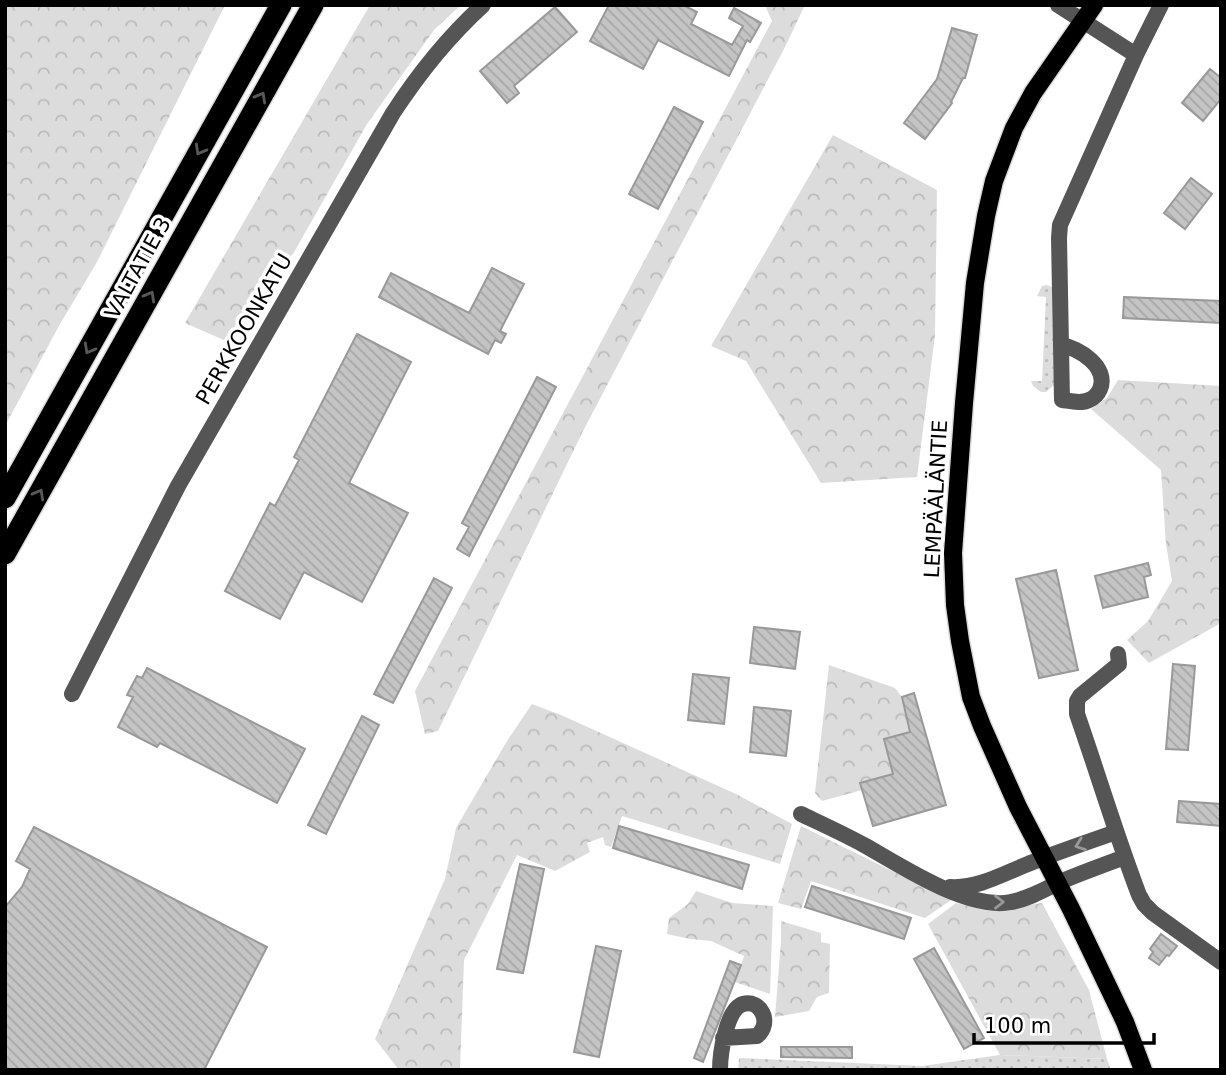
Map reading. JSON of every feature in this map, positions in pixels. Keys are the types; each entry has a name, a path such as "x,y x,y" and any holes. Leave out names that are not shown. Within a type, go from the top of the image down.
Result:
{"highway":[{"name":"VALTATIE 3","path":"5,498 281,5"},
{"name":"VALTATIE 3","path":"5,554 313,5"}],"main road":[{"name":"LEMPÄÄLÄNTIE","path":"1094,5 1020,116 1005,149 991,193 975,283 964,403 953,553 955,605 964,669 982,726 1018,807 1125,1022 1143,1070"}],"street":[{"name":"PERKKOONKATU","path":"72,694 185,474 393,113 436,53 483,5"},
{"path":"1058,5 1136,55"},
{"path":"1061,345 1060,225 1161,5"},
{"path":"1118,654 1119,664 1080,696 1077,702 1077,714 1116,832 1144,904 1221,962"},
{"path":"802,814 941,887 991,903 1010,903 1037,894 1125,857"},
{"path":"941,887 962,888 980,883 1116,832"},
{"path":"720,1070 723,1038"}],"green space":[{"path":"5,5 225,5 97,262 5,426"},
{"path":"370,5 461,5 434,30 367,124 293,254 265,278 226,341 185,323"},
{"path":"765,5 805,5 583,431 438,731 425,734 415,691 772,21"},
{"path":"833,135 937,190 935,335 917,477 821,483 746,361 711,346"},
{"path":"1042,286 1052,287 1054,385 1046,392 1041,392 1031,381 1042,381 1046,297 1037,296"},
{"path":"1118,380 1221,386 1221,623 1149,663 1127,640 1148,621 1172,581 1166,544 1161,470 1091,409 1107,398"},
{"path":"829,665 895,688 902,697 910,732 893,774 860,783 862,790 822,801 815,793"},
{"path":"532,704 736,794 792,824 780,864 622,816 611,847 605,845 603,837 587,843 590,852 555,871 517,855 464,960 460,1070 399,1070 375,1039 445,879 456,828"},
{"path":"801,826 951,900 925,918 811,881 801,909 778,903"},
{"path":"696,891 732,903 773,906 770,994 735,982 744,956 711,941 667,934 669,918 688,904"},
{"path":"956,903 988,911 1042,903 1089,990 1107,1059 1000,1055 928,924"},
{"path":"781,921 821,933 821,942 830,944 829,993 817,997 809,1011 775,1017 781,941"},
{"path":"1000,1055 1107,1059 1111,1070 738,1070 739,1058 922,1066"}],"building":[{"path":"609,5 683,5 697,12 691,24 732,45 743,26 729,18 734,8 761,23 750,42 747,40 729,76 658,40 643,69 590,41"},
{"path":"555,7 577,32 514,86 519,93 507,103 480,71"},
{"path":"952,28 977,35 965,78 952,103 925,139 904,123 937,79"},
{"path":"1210,69 1221,78 1221,99 1203,121 1182,103"},
{"path":"674,107 703,122 658,209 629,194"},
{"path":"1191,178 1212,194 1185,229 1164,213"},
{"path":"492,268 524,284 500,331 506,334 501,343 495,340 488,354 379,297 391,273 469,313"},
{"path":"1124,297 1221,301 1221,323 1123,318"},
{"path":"357,334 411,362 349,483 408,513 362,602 304,572 280,619 225,591 270,503 275,506 299,460 294,457"},
{"path":"537,377 556,387 469,556 457,549 469,527 462,523"},
{"path":"1148,563 1151,575 1144,577 1148,597 1103,608 1095,576"},
{"path":"1056,570 1078,670 1039,678 1016,579"},
{"path":"434,578 452,588 393,703 374,694"},
{"path":"754,627 800,632 795,669 750,663"},
{"path":"1173,664 1195,666 1188,750 1166,749"},
{"path":"147,668 305,749 277,803 160,743 157,747 118,727 133,697 127,695 137,676 142,678"},
{"path":"693,674 729,678 724,724 688,720"},
{"path":"914,693 946,805 873,826 860,783 893,774 884,739 910,732 902,697"},
{"path":"754,707 791,711 786,756 750,752"},
{"path":"362,716 379,725 326,834 308,825"},
{"path":"1179,801 1221,804 1221,826 1177,822"},
{"path":"619,826 749,865 742,889 613,848"},
{"path":"34,827 267,947 204,1070 5,1070 5,907 22,887 30,869 16,861"},
{"path":"520,864 544,869 523,973 497,969"},
{"path":"812,886 911,918 904,939 805,907"},
{"path":"1161,934 1177,946 1159,965 1149,958 1153,952 1150,949"},
{"path":"596,946 621,951 599,1057 574,1052"},
{"path":"934,948 984,1038 964,1049 914,959"},
{"path":"730,961 741,965 703,1062 694,1058"},
{"path":"781,1047 852,1047 852,1058 781,1057"}]}
